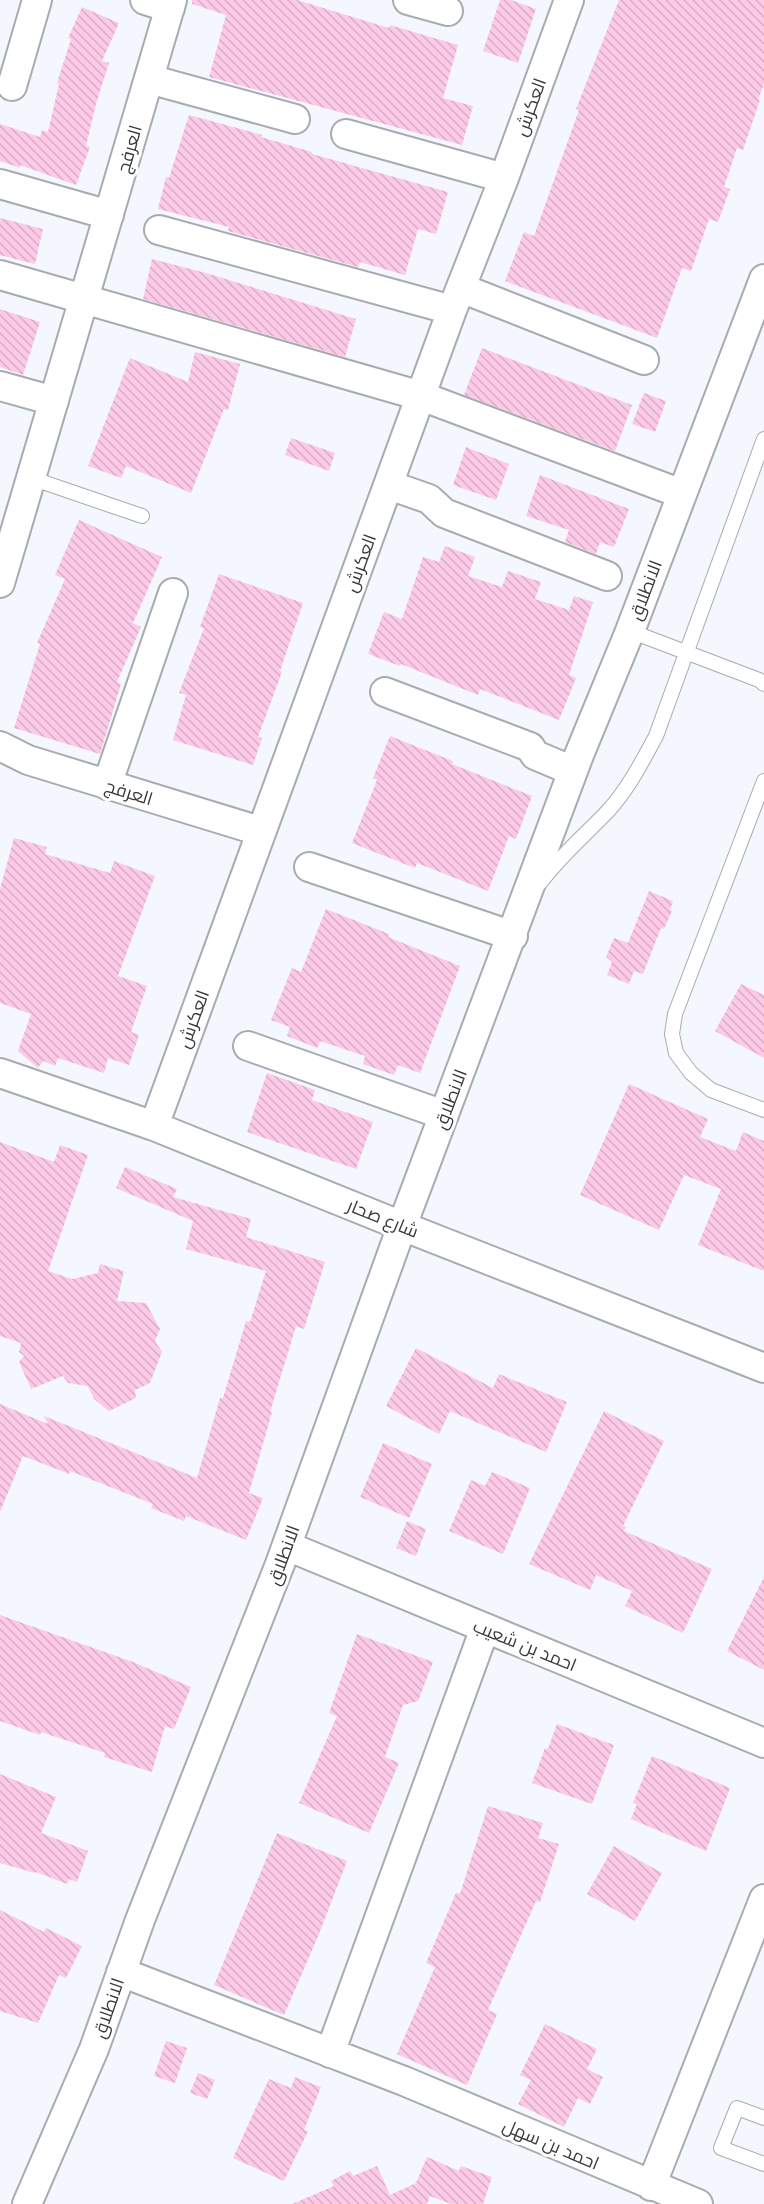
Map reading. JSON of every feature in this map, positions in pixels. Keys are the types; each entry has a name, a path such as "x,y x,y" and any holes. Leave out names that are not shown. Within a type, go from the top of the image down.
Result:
{"street":[{"path":"12,86 37,0"},
{"path":"408,0 448,11"},
{"name":"العكرش","path":"154,1126 421,396 569,0"},
{"name":"العرفج","path":"0,583 149,79 162,3"},
{"path":"149,79 295,118"},
{"path":"346,134 504,178"},
{"path":"0,184 109,215"},
{"path":"159,230 457,299 644,360"},
{"path":"0,275 421,396 682,494"},
{"name":"الانطلاق","path":"27,2204 94,2049 120,1972 287,1546 402,1226 513,936 576,763 630,631 764,279"},
{"path":"0,386 54,401"},
{"path":"387,490 427,513 444,513 607,576"},
{"path":"107,785 172,593"},
{"path":"385,692 530,747 533,744 544,742 576,763"},
{"name":"العرفج","path":"0,747 28,760 261,831"},
{"path":"309,867 513,936"},
{"path":"248,1046 444,1115"},
{"name":"شارع صحار","path":"0,1073 154,1126 764,1368"},
{"name":"احمد بن شعيب","path":"287,1546 764,1743"},
{"path":"330,2053 485,1628"},
{"path":"651,2186 764,1899"},
{"name":"احمد بن سهل","path":"120,1972 404,2081 698,2204"}],"lane":[{"name":"الانطلاق","path":"526,901 564,854 608,811 634,775 656,736 764,439"},
{"path":"31,478 142,516"},
{"path":"630,631 686,651 764,684"},
{"path":"764,781 675,1014 672,1034 676,1053 691,1073 711,1090 764,1110"},
{"path":"764,2118 737,2108 721,2148 764,2164"}],"building":[{"path":"192,0 297,0 389,28 390,25 458,45 443,98 473,106 462,145 209,77 226,15 192,4"},
{"path":"500,0 511,0 536,9 518,63 483,51"},
{"path":"619,0 764,0 764,84 758,100 760,100 743,150 737,148 724,187 730,189 718,222 709,219 691,271 682,268 657,338 505,281 524,232 534,236 579,110 576,109"},
{"path":"82,7 119,23 102,61 109,63 86,146 90,147 76,185 20,165 20,168 0,161 0,124 40,137 42,130 48,132 59,84 57,83 71,39 68,38"},
{"path":"189,115 262,135 261,137 312,152 312,154 448,192 436,234 418,229 405,275 360,262 358,267 228,231 229,227 158,209 166,177 169,178"},
{"path":"0,218 43,229 35,264 0,255"},
{"path":"152,259 206,273 356,319 345,357 143,299"},
{"path":"0,309 40,322 23,375 0,367"},
{"path":"482,348 632,405 615,451 464,395"},
{"path":"195,352 240,364 228,410 224,409 191,493 126,466 121,478 88,466 130,358 188,382"},
{"path":"644,393 666,401 655,432 632,424"},
{"path":"291,438 335,453 329,471 285,455"},
{"path":"466,447 509,464 496,500 453,485"},
{"path":"540,475 629,509 614,547 600,542 596,554 565,542 569,530 526,516"},
{"path":"79,520 162,557 133,623 141,627 117,682 121,684 100,754 14,728 40,644 37,643 65,579 55,575"},
{"path":"445,546 475,557 468,576 502,587 508,571 541,582 535,599 569,610 574,596 593,602 569,675 576,678 559,720 480,689 478,695 401,664 400,666 368,654 384,612 402,619 423,557 439,562"},
{"path":"219,574 303,603 280,671 282,672 258,737 262,738 253,765 173,740 186,695 179,693 204,628 200,627"},
{"path":"390,736 532,796 516,839 509,836 488,891 417,863 415,868 352,843 377,780 373,778"},
{"path":"14,838 47,847 45,854 110,873 114,861 155,876 118,976 147,986 131,1032 139,1035 129,1065 108,1058 104,1073 58,1058 55,1066 43,1061 38,1068 18,1051 31,1014 0,1003 0,889"},
{"path":"649,891 673,901 670,910 672,911 664,929 661,928 643,974 634,971 629,984 607,975 612,962 606,957 614,938 628,943"},
{"path":"326,909 460,966 420,1073 398,1065 394,1075 363,1064 365,1056 320,1041 317,1048 287,1036 290,1027 271,1020 292,968 301,972"},
{"path":"741,984 764,995 764,1058 715,1031"},
{"path":"267,1073 315,1090 312,1100 373,1122 356,1169 247,1132"},
{"path":"629,1084 708,1119 700,1137 736,1151 743,1132 764,1141 764,1271 698,1245 721,1189 684,1175 659,1230 580,1195"},
{"path":"0,1142 54,1162 60,1145 88,1155 48,1271 72,1279 98,1273 100,1264 124,1271 117,1301 146,1303 160,1329 155,1341 162,1352 150,1383 135,1390 136,1398 109,1411 94,1399 88,1386 68,1383 63,1376 31,1389 19,1362 24,1356 19,1352 21,1343 0,1336"},
{"path":"125,1167 177,1189 173,1197 251,1219 246,1237 325,1262 304,1329 296,1326 270,1412 272,1412 249,1493 263,1498 246,1540 186,1516 184,1521 151,1508 153,1504 70,1471 69,1474 23,1456 0,1512 0,1404 48,1424 44,1416 197,1478 220,1398 223,1398 246,1321 250,1322 266,1271 186,1249 193,1221 116,1188"},
{"path":"416,1348 493,1388 499,1374 567,1402 546,1452 450,1411 439,1434 386,1406"},
{"path":"604,1411 664,1441 623,1526 626,1527 624,1531 712,1569 683,1633 625,1606 632,1591 596,1575 590,1590 529,1564"},
{"path":"383,1443 432,1464 409,1518 360,1497"},
{"path":"492,1472 530,1488 503,1554 449,1531 471,1480 485,1486"},
{"path":"407,1521 426,1529 416,1556 396,1548"},
{"path":"764,1577 764,1670 727,1651"},
{"path":"0,1615 133,1662 191,1687 174,1729 165,1726 152,1772 104,1757 105,1753 0,1721"},
{"path":"357,1634 433,1662 418,1701 403,1705 385,1757 399,1763 369,1833 299,1803 337,1716 329,1713"},
{"path":"557,1724 614,1745 592,1804 532,1783"},
{"path":"652,1756 730,1788 706,1851 631,1819 637,1804 633,1803"},
{"path":"0,1774 56,1797 41,1833 88,1851 77,1882 69,1879 67,1884 36,1872 0,1863"},
{"path":"488,1806 543,1823 538,1838 559,1844 540,1902 536,1901 488,2010 497,2014 467,2085 397,2054 435,1967 426,1963 456,1893 460,1894"},
{"path":"277,1833 347,1861 284,2015 214,1985"},
{"path":"614,1846 662,1873 635,1921 587,1894"},
{"path":"0,1910 44,1932 46,1928 82,1946 66,1978 59,1975 38,2023 0,2011"},
{"path":"545,2024 597,2049 587,2069 603,2077 590,2104 578,2098 564,2127 518,2104 531,2080 520,2075"},
{"path":"166,2041 187,2048 175,2083 154,2076"},
{"path":"198,2073 215,2080 207,2099 190,2093"},
{"path":"295,2077 321,2087 304,2130 308,2131 284,2181 233,2158 269,2079 291,2088"},
{"path":"427,2157 459,2171 461,2166 492,2177 483,2204 451,2204 430,2196 427,2204 292,2204 334,2186 331,2181 350,2171 353,2176 377,2166 390,2195 416,2183"}]}
